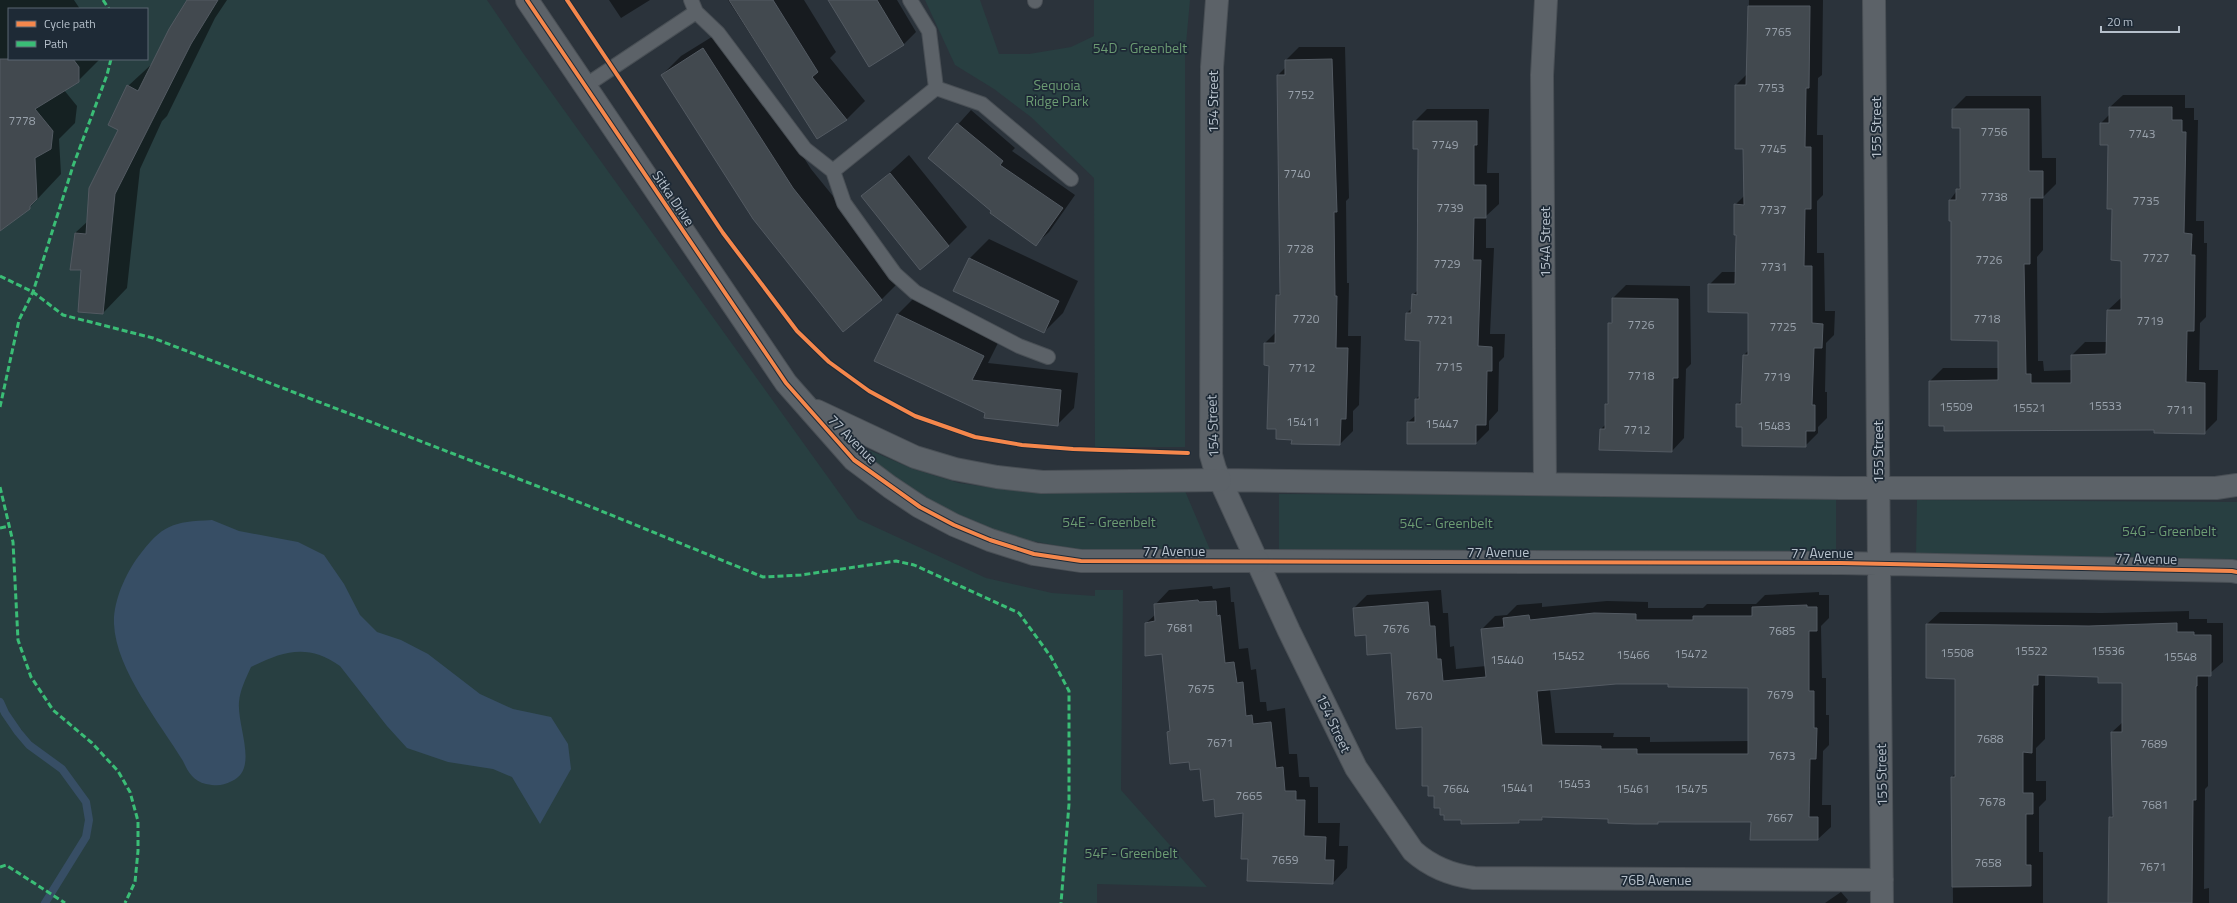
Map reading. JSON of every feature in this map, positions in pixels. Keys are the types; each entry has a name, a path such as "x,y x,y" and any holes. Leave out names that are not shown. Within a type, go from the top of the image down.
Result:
{"street":[{"name":"Sitka Drive","path":"527,0 786,383 807,406"},
{"name":"154 Street","path":"1217,0 1212,67 1211,455 1220,480 1258,561 1288,631 1359,774 1413,851 1432,865"},
{"name":"154A Street","path":"1545,484 1542,75 1546,0"},
{"name":"155 Street","path":"1874,0 1877,488 1882,903"},
{"name":"77 Avenue","path":"807,406 869,437 915,457 955,469 997,477 1042,482 1220,480 1877,488 2216,488 2237,485"},
{"name":"77 Avenue","path":"807,406 854,460 920,507 954,525 990,540 1034,554 1081,561 1878,564 2232,570 2237,572"},
{"name":"76B Avenue","path":"1432,865 1453,876 1474,878 1882,880"}],"lane":[{"path":"910,0 929,31 936,88"},
{"path":"585,86 694,6 718,33 805,148 833,171 844,203 895,274 915,292 1019,346 1048,357"},
{"path":"833,171 936,88"},
{"path":"936,88 982,104 1071,179"}],"green space":[{"name":"54F - Greenbelt","path":"0,0 487,0 523,53 858,519 986,578 1052,593 1095,596 1095,590 1123,590 1121,790 1207,887 1097,884 1097,903 0,903"},
{"name":"54D - Greenbelt","path":"925,0 980,0 999,54 1029,54 1071,47 1094,36 1094,0 1190,0 1185,55 1185,447 1095,447 1094,178 1031,117 994,89 955,65"},
{"name":"54E - Greenbelt","path":"862,447 913,469 959,483 1008,490 1185,491 1211,552 1081,550 1027,540 992,530 926,502 858,452 859,448"},
{"name":"54C - Greenbelt","path":"1279,494 1836,497 1836,552 1279,549"},
{"name":"54G - Greenbelt","path":"1917,500 2237,502 2237,559 1916,556"}],"water":[{"path":"212,520 239,531 298,542 324,555 344,584 360,615 377,632 401,640 428,654 480,694 513,709 551,717 568,744 571,769 540,824 512,777 493,769 448,762 407,748 387,726 340,666 317,654 306,652 296,652 274,657 251,667 245,680 239,702 239,712 246,757 244,767 240,775 232,781 219,785 201,783 194,778 131,678 122,659 117,642 114,616 124,580 138,557 154,538 162,531 178,524"}],"building":[{"path":"187,0 218,0 191,44 115,194 103,314 78,312 81,270 70,270 75,233 86,234 89,188 118,130 108,125 127,85 138,91 169,29"},
{"path":"729,0 773,0 818,72 812,77 847,120 817,139"},
{"path":"828,0 877,0 904,45 869,67"},
{"path":"1748,6 1810,6 1809,88 1806,88 1805,147 1811,147 1811,209 1805,209 1804,266 1812,266 1812,323 1823,324 1822,348 1814,348 1812,405 1815,405 1815,431 1806,431 1806,447 1742,446 1742,427 1736,427 1736,404 1741,404 1743,355 1748,355 1748,313 1708,312 1708,284 1735,284 1736,235 1734,235 1734,204 1744,205 1743,149 1735,149 1735,85 1746,85"},
{"path":"703,48 793,188 882,300 843,332 753,219 661,75"},
{"path":"0,59 74,60 79,67 79,82 35,109 53,131 51,149 35,158 37,199 30,206 30,209 0,231"},
{"path":"1332,59 1337,212 1334,212 1335,296 1337,296 1336,348 1348,348 1346,419 1341,419 1340,445 1291,444 1292,440 1276,439 1276,429 1267,429 1269,366 1264,365 1264,343 1275,343 1276,295 1280,295 1277,75 1285,75 1285,60"},
{"path":"2109,107 2172,107 2172,120 2182,120 2182,132 2186,132 2184,233 2192,234 2191,255 2195,255 2194,331 2187,331 2186,382 2205,383 2205,434 2154,433 2154,430 1944,431 1944,426 1929,426 1929,381 1998,380 1998,341 1951,340 1951,221 1949,221 1949,200 1956,200 1956,189 1960,189 1960,128 1952,128 1952,109 2029,109 2029,171 2043,171 2043,198 2030,198 2030,264 2024,264 2026,374 2031,374 2031,383 2071,383 2071,355 2106,354 2107,310 2121,310 2121,261 2111,260 2112,209 2107,209 2108,145 2100,145 2100,123 2109,123"},
{"path":"1413,121 1477,121 1477,145 1474,145 1474,185 1486,185 1486,218 1474,218 1473,260 1481,260 1478,346 1492,347 1492,371 1487,371 1486,425 1476,425 1476,444 1407,444 1407,422 1415,422 1415,399 1419,399 1420,341 1405,340 1406,313 1411,313 1412,294 1417,295 1418,149 1413,149"},
{"path":"957,123 1003,161 1000,165 1063,208 1036,246 990,213 991,211 928,158"},
{"path":"890,173 949,246 920,270 861,196"},
{"path":"969,258 1059,301 1044,333 953,291"},
{"path":"1612,298 1678,299 1678,378 1673,378 1672,452 1599,450 1600,429 1605,429 1605,404 1608,404 1608,323 1612,323"},
{"path":"897,314 984,356 972,380 1061,390 1058,426 984,418 985,413 874,361"},
{"path":"1198,600 1199,602 1216,601 1217,616 1220,615 1225,663 1234,662 1237,683 1243,682 1246,716 1252,715 1253,724 1271,722 1276,768 1283,767 1285,791 1296,791 1296,800 1305,800 1304,836 1326,837 1325,860 1334,860 1333,884 1247,881 1248,859 1241,859 1243,813 1215,817 1214,799 1203,801 1200,769 1190,770 1189,762 1170,764 1167,732 1170,731 1162,654 1145,656 1145,623 1155,621 1154,604"},
{"path":"1428,602 1430,626 1435,626 1437,659 1441,659 1443,681 1486,677 1481,629 1504,627 1503,618 1529,615 1530,620 1594,613 1636,614 1636,620 1693,620 1693,616 1752,616 1752,607 1807,605 1807,607 1817,607 1817,631 1809,631 1809,691 1814,691 1814,728 1817,728 1816,759 1810,759 1809,817 1818,817 1818,840 1750,840 1751,822 1658,822 1658,824 1635,824 1608,823 1608,819 1542,817 1542,820 1519,820 1519,823 1461,824 1461,820 1444,820 1444,815 1440,815 1440,808 1434,808 1434,796 1428,796 1428,786 1422,786 1422,727 1396,729 1391,653 1367,655 1366,635 1355,636 1353,608","holes":["1616,684 1668,684 1668,687 1748,688 1748,754 1637,754 1637,749 1601,749 1601,746 1542,745 1537,691"]},
{"path":"2177,623 2177,632 2194,632 2194,635 2211,635 2211,676 2197,676 2196,686 2196,800 2193,800 2192,903 2108,903 2109,817 2113,817 2111,732 2122,732 2122,683 2098,683 2098,677 2038,675 2038,685 2033,685 2032,753 2023,752 2023,793 2033,793 2033,814 2026,814 2026,865 2031,865 2031,886 1952,887 1951,777 1955,777 1955,679 1926,678 1926,624 2089,626"}],"waterway":[{"path":"0,702 5,713 29,745 62,769 86,802 89,820 86,837 45,903"}],"marked path":[{"path":"103,0 108,8"},
{"path":"0,407 19,320 33,292 73,166 107,75 111,60"},
{"path":"0,276 33,292 63,315 153,338 594,508 763,577 801,575 896,561 914,565 1019,613 1051,657 1069,691 1069,804 1061,903"},
{"path":"0,487 13,542 18,640 31,677 53,710 92,743 118,771 130,792 138,821 138,851 135,882 125,903"},
{"path":"0,528 9,526"},
{"path":"0,867 6,865 65,903"}],"cycle path":[{"path":"527,0 786,383 854,460 920,507 954,525 990,540 1034,554 1081,561 1841,563 2237,572"},
{"path":"567,0 723,233 797,331 829,362 869,391 915,416 975,437 1022,445 1073,449 1188,453"}],"park label":[{"name":"Sequoia Ridge Park","path":"1057,92"}]}
